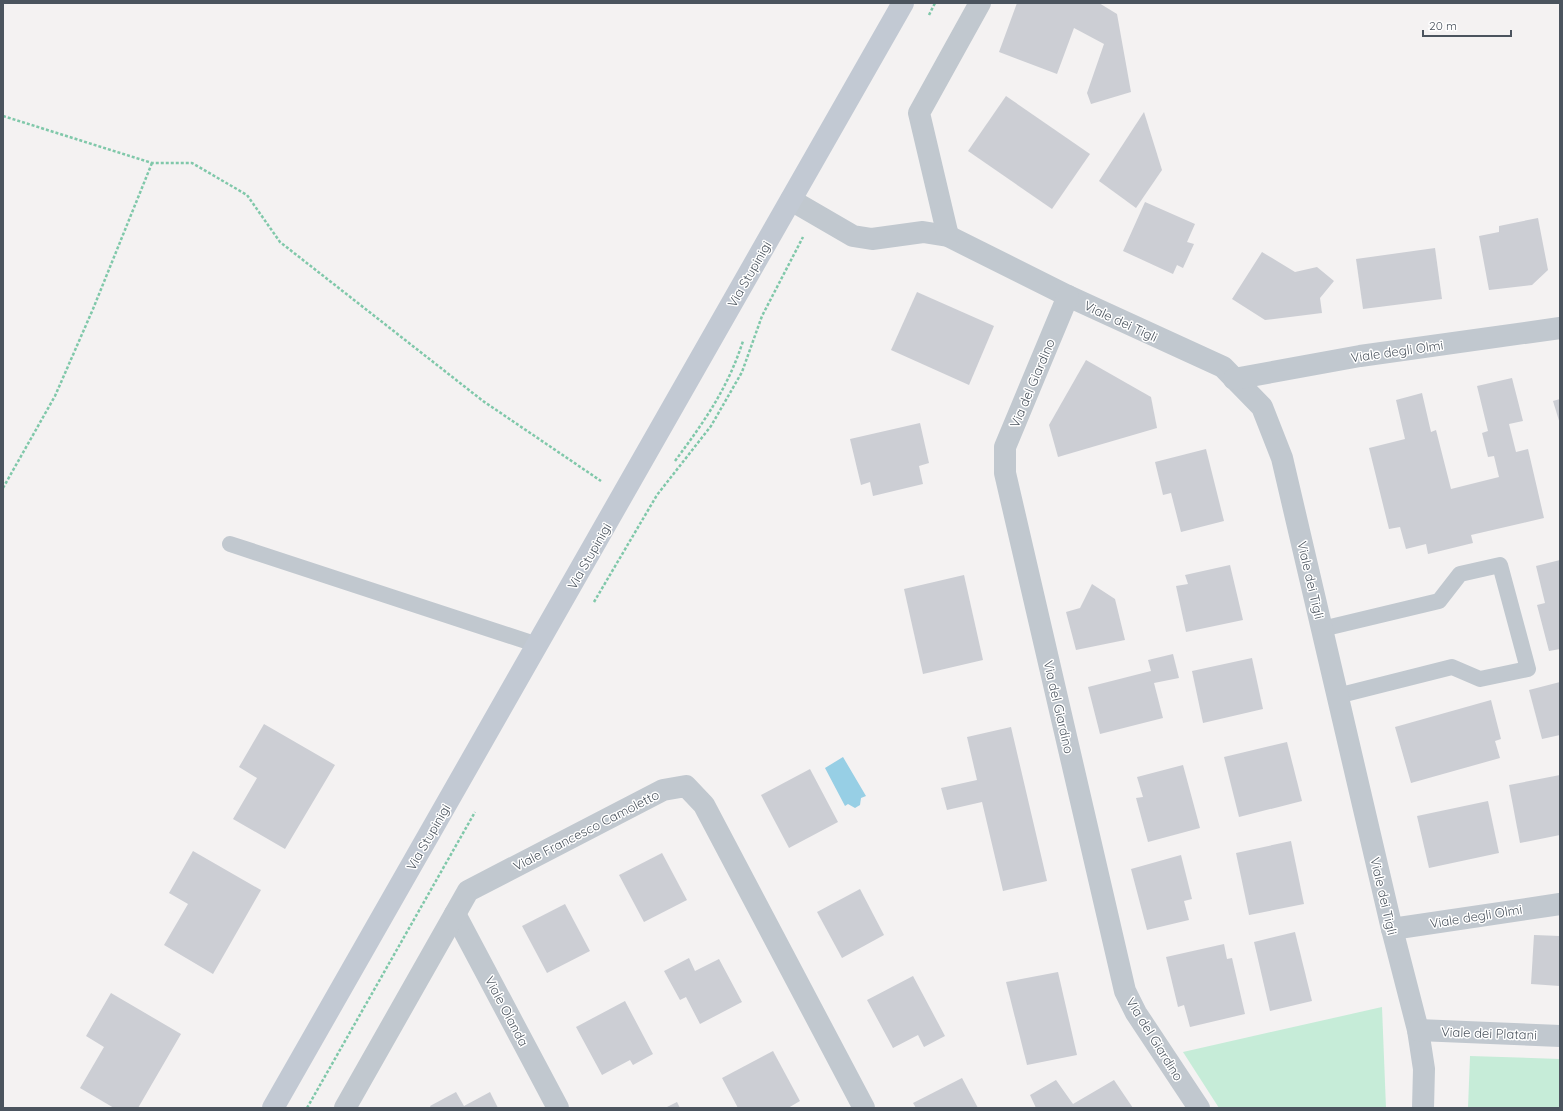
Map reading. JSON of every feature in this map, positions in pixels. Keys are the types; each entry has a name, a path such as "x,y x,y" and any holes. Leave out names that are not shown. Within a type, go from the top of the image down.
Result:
{"street":[{"name":"Via Stupinigi","path":"273,1108 903,3"},
{"path":"948,236 919,113 980,3"},
{"name":"Viale dei Tigli","path":"791,200 853,236 872,239 923,232 948,236 1068,296 1223,367 1262,407 1282,458 1392,929 1418,1030 1424,1069 1423,1108"},
{"name":"Via del Giardino","path":"1068,296 1005,447 1005,473 1125,991 1136,1013 1199,1108"},
{"name":"Viale degli Olmi","path":"1234,379 1360,356 1560,328"},
{"name":"Viale Francesco Camoletto","path":"345,1108 468,891 663,790 686,786 704,805 864,1108"},
{"name":"Viale degli Olmi","path":"1392,929 1560,904"},
{"name":"Viale Olanda","path":"455,914 558,1108"},
{"name":"Viale dei Platani","path":"1418,1030 1560,1036"}],"lane":[{"path":"230,544 538,645"},
{"path":"1322,629 1439,601 1460,574 1500,565 1528,669 1480,678 1452,667 1337,696"}],"path":[{"path":"928,16 935,3"},
{"path":"3,116 152,163 192,163 247,195 280,242 483,401 623,496"},
{"path":"3,488 55,396 94,309 152,163"},
{"path":"593,604 656,495 712,426 742,372 762,316 816,214"},
{"path":"307,1108 477,808"}],"green space":[{"path":"1382,1007 1386,1108 1219,1108 1183,1052"},
{"path":"1470,1056 1560,1059 1560,1108 1468,1108"}],"water":[{"path":"843,757 866,796 861,798 860,805 855,808 848,804 845,806 825,768"}],"building":[{"path":"1017,3 1099,3 1117,14 1131,92 1091,104 1087,93 1104,44 1074,28 1057,74 999,52"},
{"path":"1006,96 1090,154 1052,209 968,151"},
{"path":"1144,112 1162,170 1136,208 1099,181"},
{"path":"1145,202 1195,224 1187,242 1194,244 1183,268 1177,265 1173,274 1123,251"},
{"path":"1538,218 1548,270 1532,285 1489,290 1479,236 1499,232 1499,226"},
{"path":"1435,248 1442,299 1363,309 1356,259"},
{"path":"1262,252 1295,272 1317,267 1334,281 1320,298 1322,313 1265,320 1232,299"},
{"path":"917,292 994,326 969,385 891,350"},
{"path":"1086,360 1151,397 1157,428 1058,457 1049,425"},
{"path":"1512,378 1523,421 1509,424 1516,452 1528,449 1544,518 1471,535 1473,543 1428,554 1426,544 1406,549 1400,527 1389,529 1369,448 1405,439 1396,400 1422,393 1431,432 1436,430 1451,489 1499,477 1494,456 1488,457 1482,433 1488,431 1477,386"},
{"path":"1560,399 1560,424 1553,401"},
{"path":"920,423 929,463 919,466 923,484 873,496 870,482 861,485 850,439"},
{"path":"1206,449 1224,521 1181,532 1171,493 1163,495 1155,462"},
{"path":"1560,560 1560,649 1549,651 1537,605 1545,603 1536,566"},
{"path":"1230,565 1243,620 1186,632 1176,586 1188,584 1185,575"},
{"path":"964,575 983,660 923,674 904,589"},
{"path":"1092,584 1115,599 1125,640 1076,650 1066,612 1080,608"},
{"path":"1173,654 1179,678 1154,683 1163,718 1100,734 1088,687 1151,671 1148,660"},
{"path":"1252,658 1263,709 1203,723 1192,671"},
{"path":"1560,682 1560,735 1542,739 1529,690"},
{"path":"1491,700 1501,739 1495,741 1500,758 1411,783 1395,727"},
{"path":"264,724 335,765 285,849 233,819 257,778 239,767"},
{"path":"1011,727 1047,881 1003,891 982,802 947,810 941,788 977,780 967,737"},
{"path":"1287,742 1302,801 1239,817 1224,757"},
{"path":"1183,765 1200,828 1148,842 1136,798 1143,797 1137,777"},
{"path":"810,769 838,822 789,848 761,795"},
{"path":"1560,775 1560,835 1520,843 1509,785"},
{"path":"1488,801 1499,853 1429,868 1417,816"},
{"path":"1291,841 1304,904 1249,915 1236,853"},
{"path":"193,851 261,890 213,974 164,945 188,904 169,893"},
{"path":"662,853 687,900 644,922 619,875"},
{"path":"1181,855 1192,899 1184,901 1189,920 1147,930 1131,869"},
{"path":"860,889 884,935 842,958 817,912"},
{"path":"565,904 590,951 547,973 522,926"},
{"path":"1295,932 1312,1001 1270,1011 1254,942"},
{"path":"1534,935 1560,936 1560,986 1531,984"},
{"path":"1224,944 1227,959 1232,958 1245,1014 1190,1027 1184,1005 1178,1007 1166,957"},
{"path":"689,958 695,971 719,959 742,1002 700,1024 686,997 680,1000 664,971"},
{"path":"1058,972 1077,1055 1027,1065 1006,982"},
{"path":"913,976 945,1036 924,1047 918,1035 893,1048 867,1000"},
{"path":"111,993 181,1034 138,1108 114,1108 80,1088 104,1047 86,1036"},
{"path":"625,1001 653,1054 633,1065 630,1060 602,1075 576,1027"},
{"path":"773,1051 800,1101 788,1108 738,1108 722,1078"},
{"path":"962,1078 978,1108 916,1108 913,1103"},
{"path":"1056,1080 1073,1104 1114,1080 1133,1108 1036,1108 1030,1095"},
{"path":"456,1092 464,1106 490,1092 498,1108 431,1108 430,1106"},
{"path":"677,1102 680,1108 665,1108"}]}
